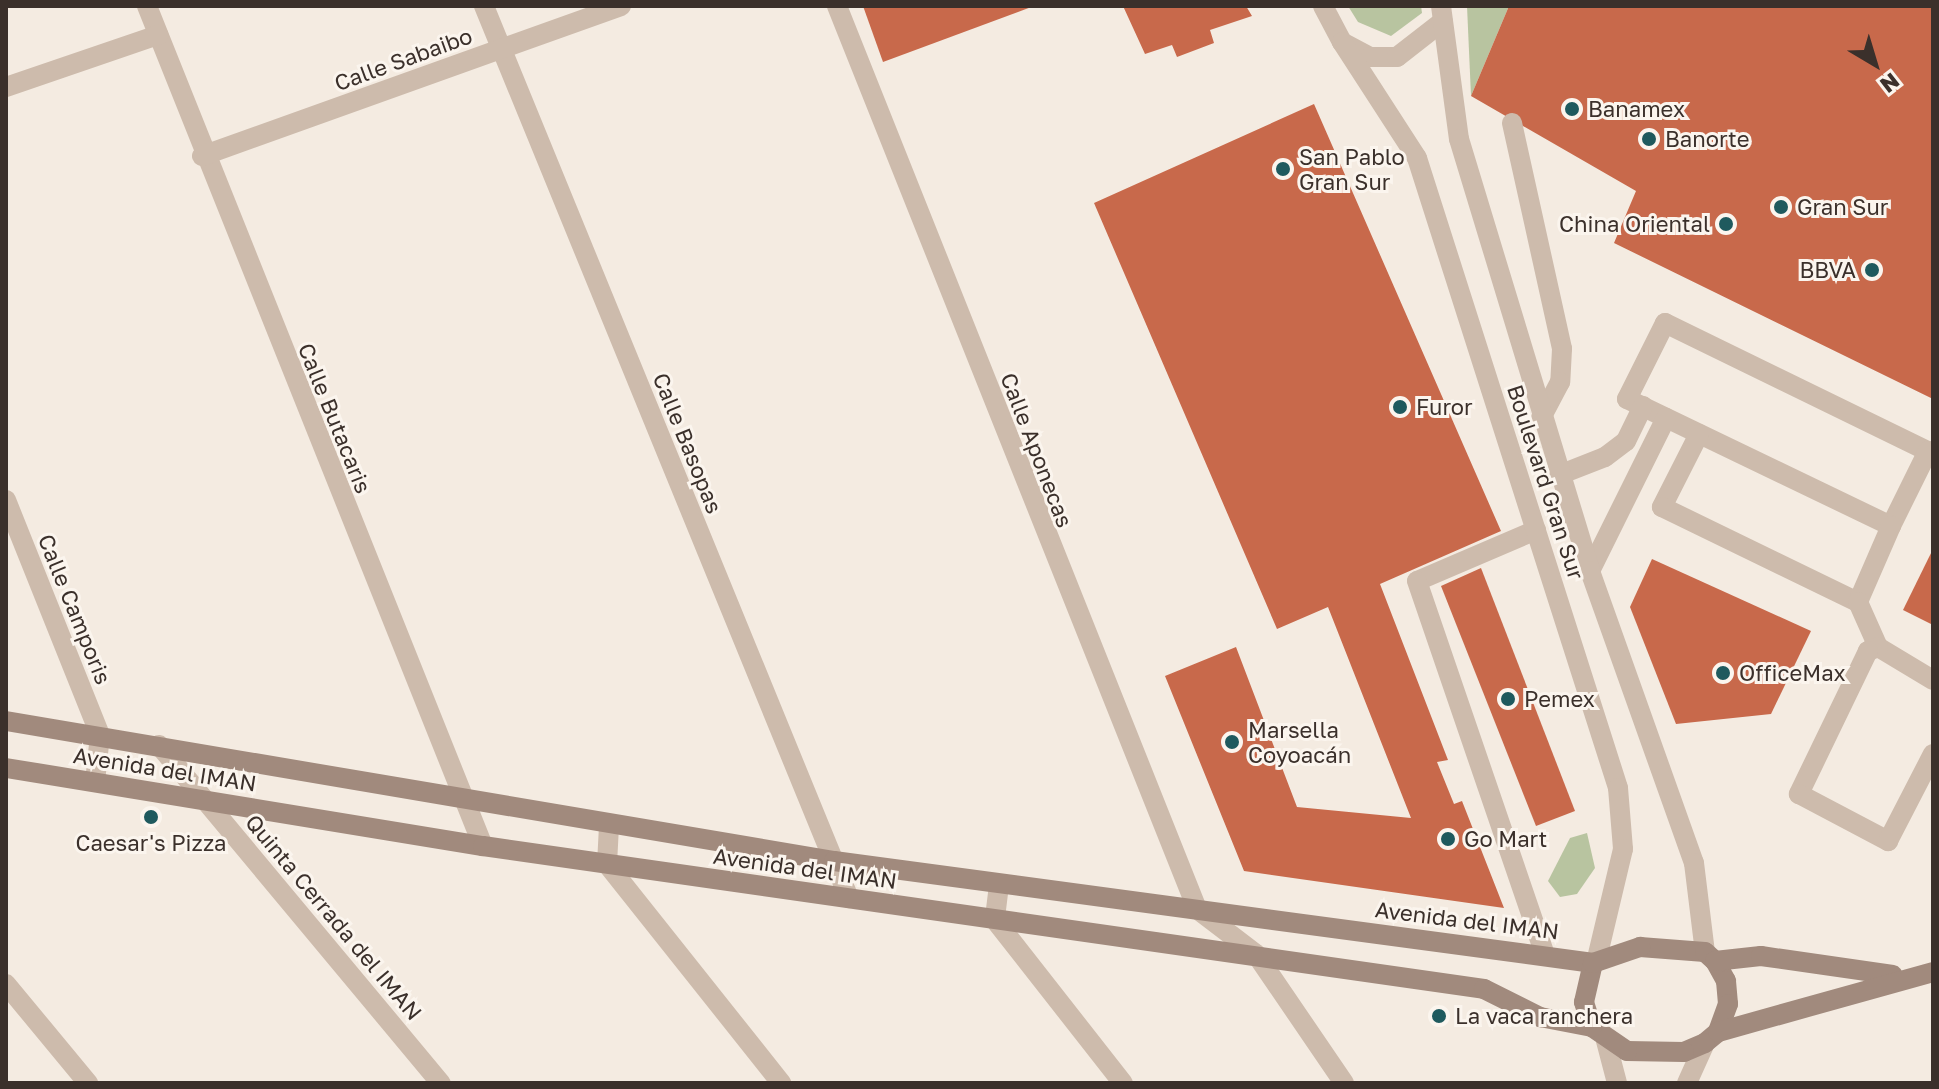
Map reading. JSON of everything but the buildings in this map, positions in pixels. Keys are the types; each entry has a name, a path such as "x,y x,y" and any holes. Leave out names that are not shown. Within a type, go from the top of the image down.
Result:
{"main road":[{"name":"Avenida del IMAN","path":"6,721 159,745 466,802 834,861 999,885 1595,960"},
{"name":"Avenida del IMAN","path":"6,768 483,846 995,920 1256,954 1484,989 1540,1017 1599,1034"},
{"path":"1901,976 1761,956 1710,956 1640,947 1595,960 1584,1002 1599,1034 1652,1054 1901,976 1933,971"},
{"path":"1710,956 1726,981 1728,1004 1711,1037"}],"street":[{"name":"Calle Butacaris","path":"147,6 202,156 483,846"},
{"name":"Calle Basopas","path":"484,6 849,898"},
{"name":"Calle Sabaibo","path":"202,156 621,6"},
{"name":"Calle Aponecas","path":"837,6 1197,909"},
{"name":"Boulevard Gran Sur","path":"1323,6 1342,42 1417,158 1618,788 1619,879 1595,960"},
{"path":"1342,42 1370,57 1397,57 1442,14"},
{"name":"Boulevard Gran Sur","path":"1442,14 1459,139 1541,418 1590,571 1694,863 1710,956"},
{"path":"6,87 158,35"},
{"path":"1512,123 1562,349 1560,382 1541,418"},
{"path":"1858,602 1928,451 1665,323 1627,399 1891,526"},
{"path":"1559,475 1605,457 1626,441 1643,406"},
{"path":"1590,571 1666,418"},
{"path":"1699,434 1662,507 1858,602 1878,647 1933,680"},
{"name":"Calle Camporis","path":"6,500 100,735"},
{"path":"1536,530 1417,581 1544,952"},
{"path":"1878,647 1868,651 1799,794 1888,841 1933,754"},
{"path":"95,782 100,735"},
{"name":"Quinta Cerrada del IMAN","path":"159,745 441,1083"},
{"path":"609,826 607,864 781,1083"},
{"path":"999,885 995,920 1123,1083"},
{"path":"1197,909 1256,954 1344,1083"},
{"path":"6,984 88,1083"},
{"path":"1599,1034 1617,1083"},
{"path":"1687,1083 1711,1037"}],"green space":[{"path":"1348,6 1421,6 1422,13 1391,36 1358,22"},
{"path":"1467,6 1509,6 1471,96"},
{"path":"1587,833 1595,868 1577,894 1560,897 1548,881 1570,838"}],"place":[{"name":"Banamex","path":"1572,109"},
{"name":"Banorte","path":"1649,139"},
{"name":"San Pablo Gran Sur","path":"1283,169"},
{"name":"Gran Sur","path":"1781,207"},
{"name":"China Oriental","path":"1726,224"},
{"name":"BBVA","path":"1872,270"},
{"name":"Furor","path":"1400,407"},
{"name":"OfficeMax","path":"1723,673"},
{"name":"Pemex","path":"1508,699"},
{"name":"Marsella Coyoacán","path":"1232,742"},
{"name":"Caesar's Pizza","path":"151,817"},
{"name":"Go Mart","path":"1448,839"},
{"name":"La vaca ranchera","path":"1439,1016"}]}
